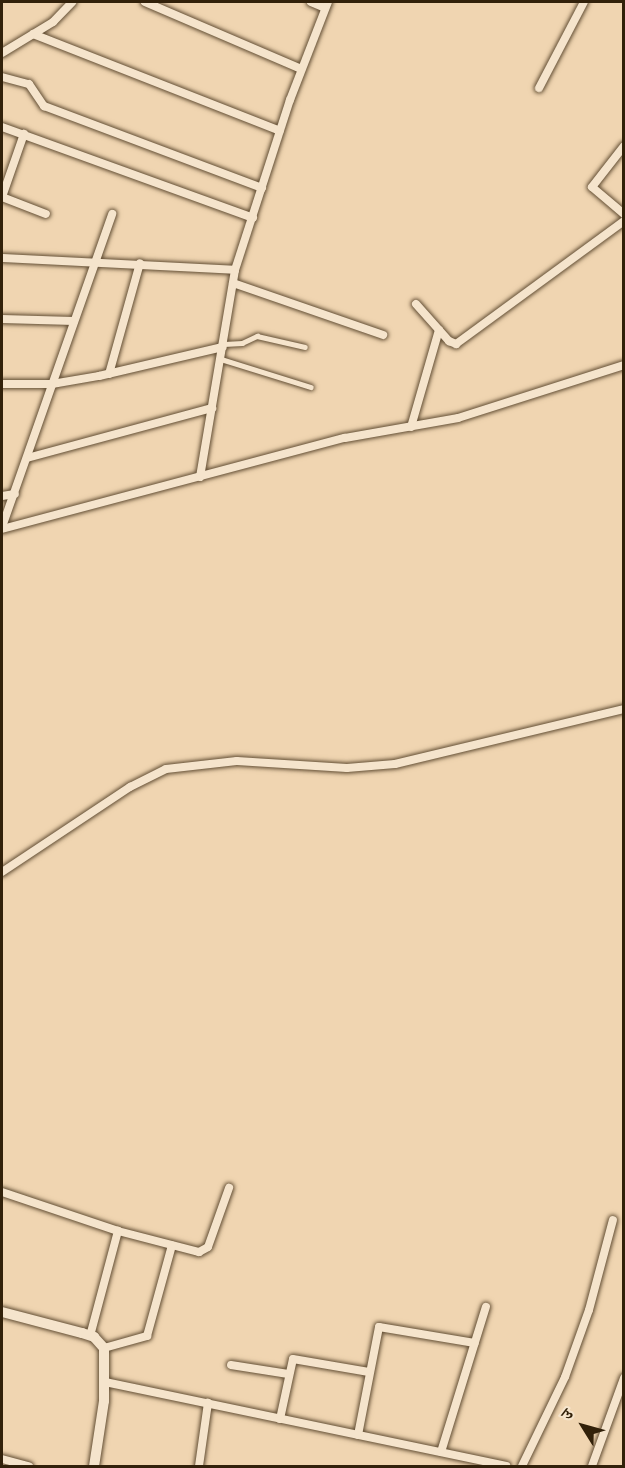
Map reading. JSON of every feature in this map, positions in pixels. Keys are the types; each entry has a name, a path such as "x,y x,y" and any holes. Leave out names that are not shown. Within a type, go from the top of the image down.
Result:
{"street":[{"path":"2,53 57,18 72,2"},
{"path":"145,2 301,69"},
{"path":"200,477 224,346 235,270 301,69 326,5 310,2"},
{"path":"539,88 584,2"},
{"path":"33,34 280,131"},
{"path":"2,77 29,84 44,106 262,188"},
{"path":"2,126 253,218"},
{"path":"24,134 2,197 46,214"},
{"path":"624,146 592,187 624,214"},
{"path":"2,528 112,214"},
{"path":"416,304 451,343 458,343 624,221"},
{"path":"2,258 96,260 235,270"},
{"path":"109,374 140,263"},
{"path":"233,283 383,335"},
{"path":"2,319 74,321"},
{"path":"411,427 439,330"},
{"path":"2,384 52,384 109,374 224,346"},
{"path":"2,528 345,438 458,418 624,364"},
{"path":"27,458 212,408"},
{"path":"2,496 15,494"},
{"path":"2,872 130,787 166,769 237,761 347,768 395,764 624,709"},
{"path":"2,1192 118,1231 199,1252 207,1250 229,1188"},
{"path":"522,1467 565,1377 589,1310 613,1220"},
{"path":"90,1335 118,1231"},
{"path":"104,1348 140,1341 147,1336 172,1245"},
{"path":"441,1452 486,1307"},
{"path":"2,1312 90,1335 104,1348 105,1382 94,1467"},
{"path":"358,1436 369,1372 381,1326 475,1343"},
{"path":"280,1419 288,1374 295,1359 369,1372"},
{"path":"231,1365 288,1374"},
{"path":"592,1467 624,1378"},
{"path":"105,1382 506,1467"},
{"path":"199,1467 208,1403"},
{"path":"2,1459 29,1467"}],"lane":[{"path":"224,346 242,343 257,336 306,347"},
{"path":"221,359 310,387"}]}
